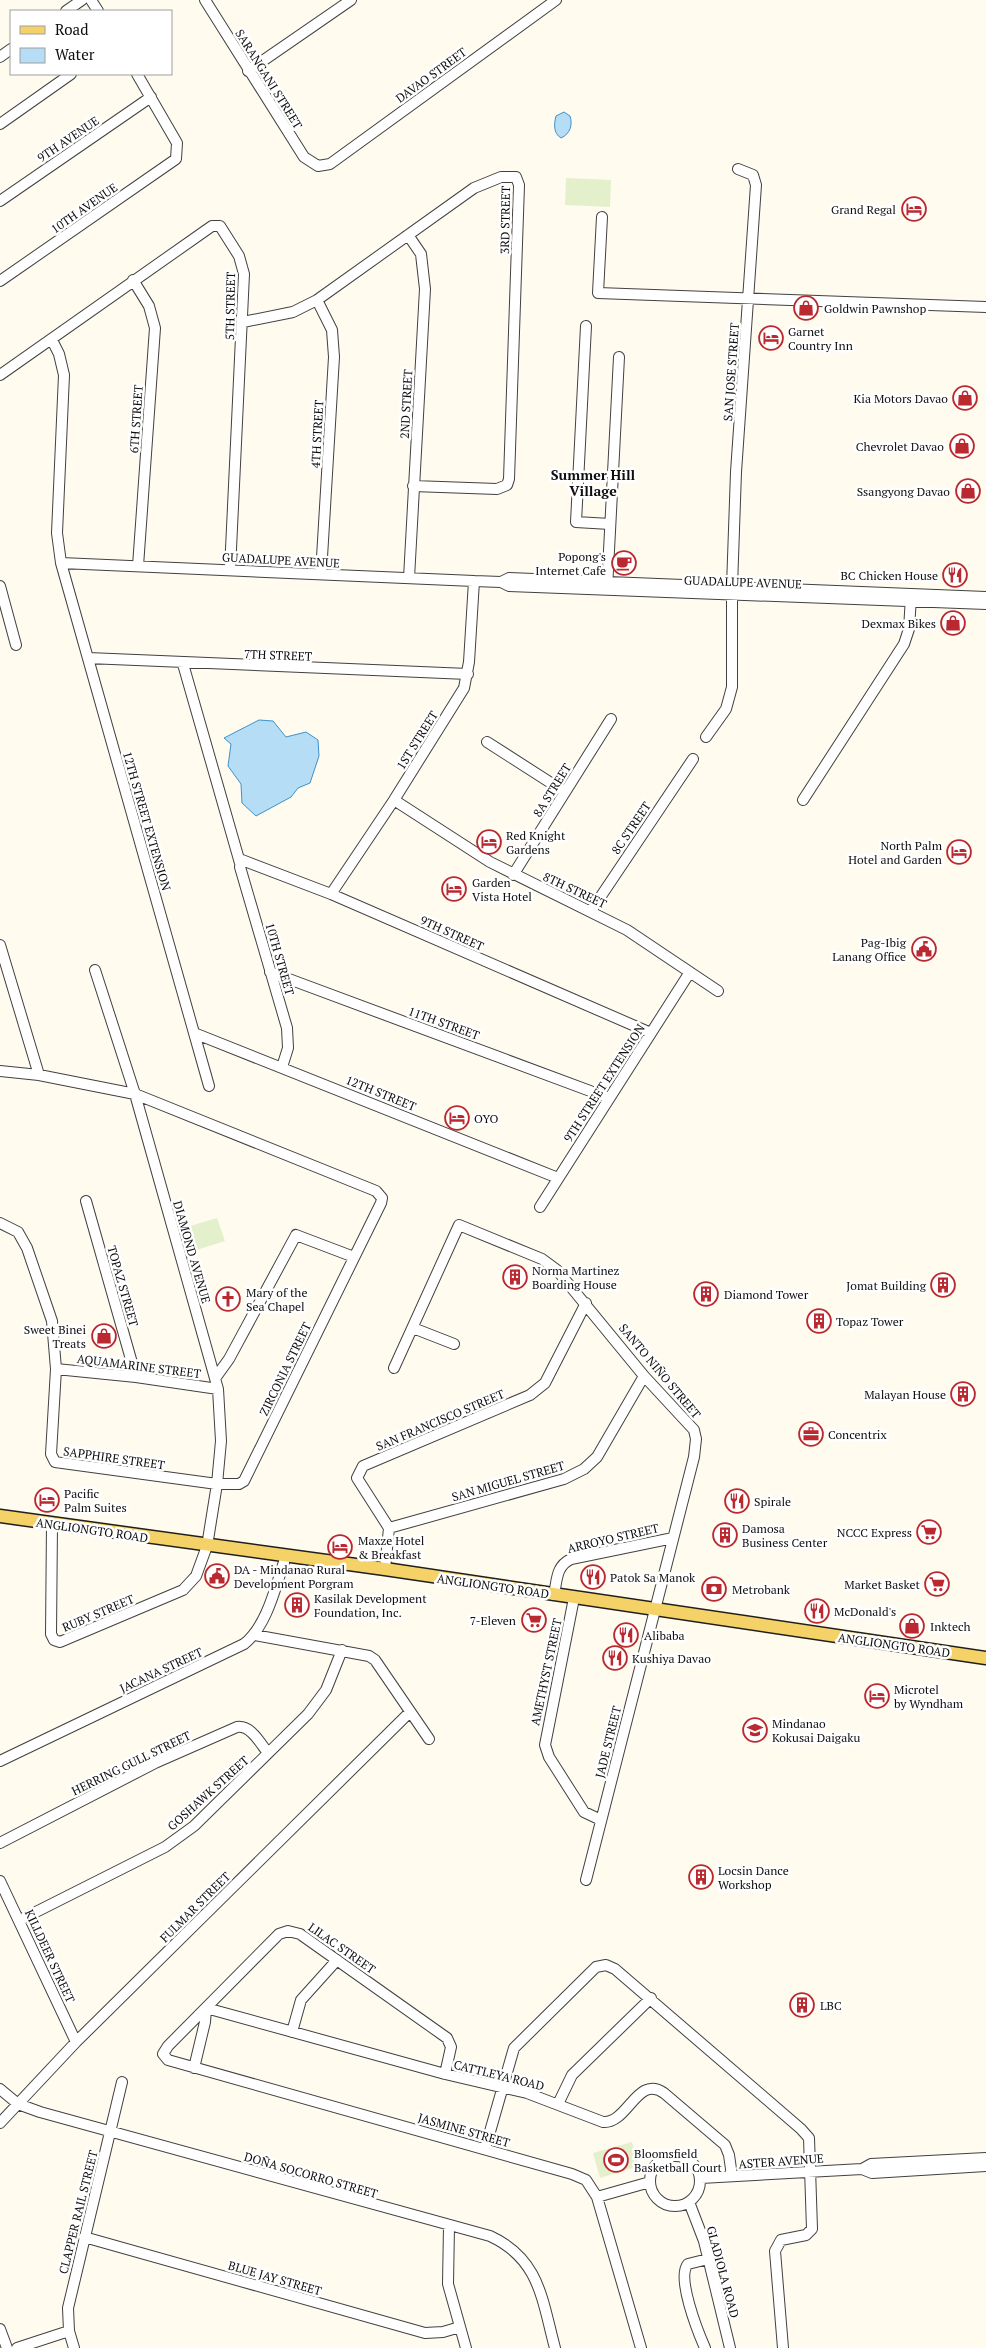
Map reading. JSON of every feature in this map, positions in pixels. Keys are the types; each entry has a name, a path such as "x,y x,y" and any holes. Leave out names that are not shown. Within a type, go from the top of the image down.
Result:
{"main road":[{"name":"ANGLIONGTO ROAD","path":"0,1516 206,1546 385,1569 986,1658"}],"street":[{"path":"67,10 82,0"},
{"name":"SARANGANI STREET","path":"204,0 304,157 318,166"},
{"path":"248,71 351,0"},
{"name":"DAVAO STREET","path":"318,166 330,164 556,0"},
{"path":"0,124 70,75"},
{"path":"138,75 151,97"},
{"name":"10TH AVENUE","path":"0,281 172,162 178,152 176,143 151,97"},
{"name":"9TH AVENUE","path":"0,202 151,97"},
{"name":"SAN JOSE STREET","path":"706,737 726,709 731,694 736,472 755,179 751,173 738,169"},
{"name":"3RD STREET","path":"243,322 293,312 317,300 474,188 501,176 512,175 518,180 509,480 507,485 497,489 413,486"},
{"path":"602,217 598,293 986,307"},
{"name":"5TH STREET","path":"0,375 212,226 220,226 242,264 243,322 230,570"},
{"name":"2ND STREET","path":"408,235 421,254 425,276 409,578"},
{"name":"6TH STREET","path":"133,280 150,306 155,328 138,566"},
{"name":"4TH STREET","path":"317,300 330,321 334,357 321,574"},
{"path":"586,326 576,522 610,524"},
{"path":"52,340 59,354 64,375 57,533 60,563"},
{"path":"607,586 619,358"},
{"name":"GUADALUPE AVENUE","path":"60,563 501,582 509,586 540,584 607,586 911,598 986,604"},
{"name":"12TH STREET EXTENSION","path":"60,563 209,1086"},
{"name":"1ST STREET","path":"331,894 394,800 457,700 468,674 474,581"},
{"path":"0,586 16,644"},
{"name":"GUADALUPE AVENUE","path":"911,598 986,597"},
{"path":"803,800 904,644 909,630 911,598"},
{"name":"7TH STREET","path":"88,658 183,664 468,674"},
{"name":"10TH STREET","path":"183,664 241,861 288,1037 288,1048 282,1067"},
{"name":"8A STREET","path":"513,875 611,719"},
{"path":"487,742 566,792"},
{"name":"8C STREET","path":"591,911 692,758"},
{"name":"8TH STREET","path":"394,800 513,875 627,930 718,991"},
{"name":"9TH STREET","path":"241,861 331,894 651,1033"},
{"path":"0,945 39,1075"},
{"name":"DIAMOND AVENUE","path":"95,970 135,1094 216,1377 221,1441 217,1484 206,1546"},
{"name":"11TH STREET","path":"270,972 609,1098"},
{"name":"9TH STREET EXTENSION","path":"540,1207 690,972"},
{"name":"12TH STREET","path":"194,1033 558,1178"},
{"path":"0,1071 39,1075 135,1094"},
{"name":"ZIRCONIA STREET","path":"135,1094 376,1191 382,1198 244,1481 239,1484 217,1484"},
{"name":"TOPAZ STREET","path":"86,1201 136,1377"},
{"name":"SAPPHIRE STREET","path":"0,1223 18,1232 27,1248 52,1320 56,1369 51,1454 55,1462 217,1484"},
{"name":"SANTO NIÑO STREET","path":"413,1328 459,1225 550,1264 586,1303 644,1376 694,1430 696,1439 694,1457 655,1610"},
{"path":"216,1377 229,1359 296,1235 354,1257"},
{"name":"SAN FRANCISCO STREET","path":"389,1528 357,1478 363,1466 530,1395 545,1384 586,1303"},
{"path":"394,1368 413,1328 454,1344"},
{"name":"AQUAMARINE STREET","path":"56,1369 136,1377 218,1390"},
{"name":"SAN MIGUEL STREET","path":"389,1528 564,1479 584,1469 597,1458 644,1376"},
{"name":"RUBY STREET","path":"52,1524 51,1634 54,1640 60,1642 183,1590 196,1576 206,1546"},
{"path":"385,1569 389,1528"},
{"name":"ARROYO STREET","path":"554,1594 559,1570 563,1563 570,1559 673,1538"},
{"path":"286,1556 254,1635 369,1656 375,1660 429,1739"},
{"name":"AMETHYST STREET","path":"574,1598 545,1745 549,1757 584,1812 601,1820"},
{"name":"JADE STREET","path":"586,1880 655,1610"},
{"name":"JACANA STREET","path":"0,1761 232,1650 254,1635"},
{"name":"GOSHAWK STREET","path":"20,1920 165,1847 194,1826 308,1714 326,1690 342,1650"},
{"name":"FULMAR STREET","path":"0,2123 76,2042 410,1712"},
{"name":"HERRING GULL STREET","path":"0,1844 155,1763 237,1727 244,1727 250,1731 268,1753"},
{"name":"KILLDEER STREET","path":"0,1881 76,2042"},
{"name":"LILAC STREET","path":"164,2057 166,2047 284,1931 294,1931 447,2038 451,2047 445,2074"},
{"path":"292,2032 301,2000 337,1960"},
{"path":"485,2149 512,2054 518,2043 596,1967 606,1965 615,1968 806,2134 810,2146 812,2229 806,2235 782,2240 776,2248 784,2348"},
{"path":"558,2104 572,2075 651,1998"},
{"path":"194,2068 205,2022 206,2008"},
{"name":"CATTLEYA ROAD","path":"206,2008 445,2074 503,2087 558,2104 608,2123 618,2117 642,2091 651,2088 659,2090 725,2145 729,2155 732,2176"},
{"name":"JASMINE STREET","path":"164,2057 166,2060 580,2177 590,2184 597,2197 641,2348"},
{"name":"CLAPPER RAIL STREET","path":"74,2348 69,2331 68,2308 122,2082"},
{"name":"DOÑA SOCORRO STREET","path":"0,2089 18,2104 490,2236 509,2245 524,2259 534,2276 555,2348"},
{"path":"672,2156 683,2157 692,2162 701,2178 698,2192 689,2202 675,2207 661,2202 652,2191 650,2182 652,2171 658,2162 672,2156"},
{"name":"ASTER AVENUE","path":"701,2178 862,2169 871,2164 889,2168 958,2163 986,2158"},
{"name":"ASTER AVENUE","path":"958,2163 986,2166"},
{"path":"597,2197 650,2182"},
{"name":"GLADIOLA ROAD","path":"689,2202 708,2259 730,2348"},
{"path":"449,2226 448,2284 466,2348"},
{"name":"BLUE JAY STREET","path":"84,2237 425,2334 460,2328"},
{"path":"705,2348 685,2290 683,2273 688,2264 708,2259"},
{"path":"0,2329 7,2348"},
{"path":"17,2348 69,2331"}],"green space":[{"path":"566,178 611,180 610,207 565,205"},
{"path":"217,1218 225,1241 187,1253 180,1229"},
{"name":"Bloomsfield Basketball Court","path":"632,2142 639,2166 600,2178 593,2153"}],"water":[{"path":"564,112 570,116 571,126 569,132 561,138 555,131 555,122 556,116"},
{"path":"259,720 273,721 286,737 306,732 318,740 319,756 310,783 298,788 291,797 256,816 242,803 241,784 228,766 231,744 224,738"}],"place":[{"name":"Grand Regal","path":"914,209"},
{"name":"Goldwin Pawnshop","path":"806,308"},
{"name":"Garnet Country Inn","path":"771,338"},
{"name":"Kia Motors Davao","path":"965,398"},
{"name":"Chevrolet Davao","path":"962,446"},
{"name":"Ssangyong Davao","path":"968,491"},
{"name":"Popong's Internet Cafe","path":"624,563"},
{"name":"BC Chicken House","path":"955,575"},
{"name":"Dexmax Bikes","path":"953,623"},
{"name":"Red Knight Gardens","path":"489,842"},
{"name":"North Palm Hotel and Garden","path":"959,852"},
{"name":"Garden Vista Hotel","path":"454,889"},
{"name":"Pag-Ibig Lanang Office","path":"924,949"},
{"name":"OYO","path":"457,1118"},
{"name":"Norma Martinez Boarding House","path":"515,1277"},
{"name":"Jomat Building","path":"943,1285"},
{"name":"Diamond Tower","path":"706,1294"},
{"name":"Mary of the Sea Chapel","path":"228,1299"},
{"name":"Topaz Tower","path":"819,1321"},
{"name":"Sweet Binei Treats","path":"104,1336"},
{"name":"Malayan House","path":"963,1394"},
{"name":"Concentrix","path":"811,1434"},
{"name":"Pacific Palm Suites","path":"47,1500"},
{"name":"Spirale","path":"737,1501"},
{"name":"NCCC Express","path":"929,1532"},
{"name":"Damosa Business Center","path":"725,1535"},
{"name":"Maxze Hotel & Breakfast","path":"340,1547"},
{"name":"DA - Mindanao Rural Development Porgram","path":"217,1576"},
{"name":"Patok Sa Manok","path":"593,1577"},
{"name":"Market Basket","path":"937,1584"},
{"name":"Metrobank","path":"714,1589"},
{"name":"Kasilak Development Foundation, Inc.","path":"297,1605"},
{"name":"McDonald's","path":"817,1611"},
{"name":"7-Eleven","path":"534,1620"},
{"name":"Inktech","path":"912,1626"},
{"name":"Alibaba","path":"626,1635"},
{"name":"Kushiya Davao","path":"615,1658"},
{"name":"Microtel by Wyndham","path":"877,1696"},
{"name":"Mindanao Kokusai Daigaku","path":"755,1730"},
{"name":"Locsin Dance Workshop","path":"701,1877"},
{"name":"LBC","path":"802,2005"},
{"name":"Bloomsfield Basketball Court","path":"616,2160"}],"district":[{"name":"Summer Hill Village","path":"593,482"}]}
